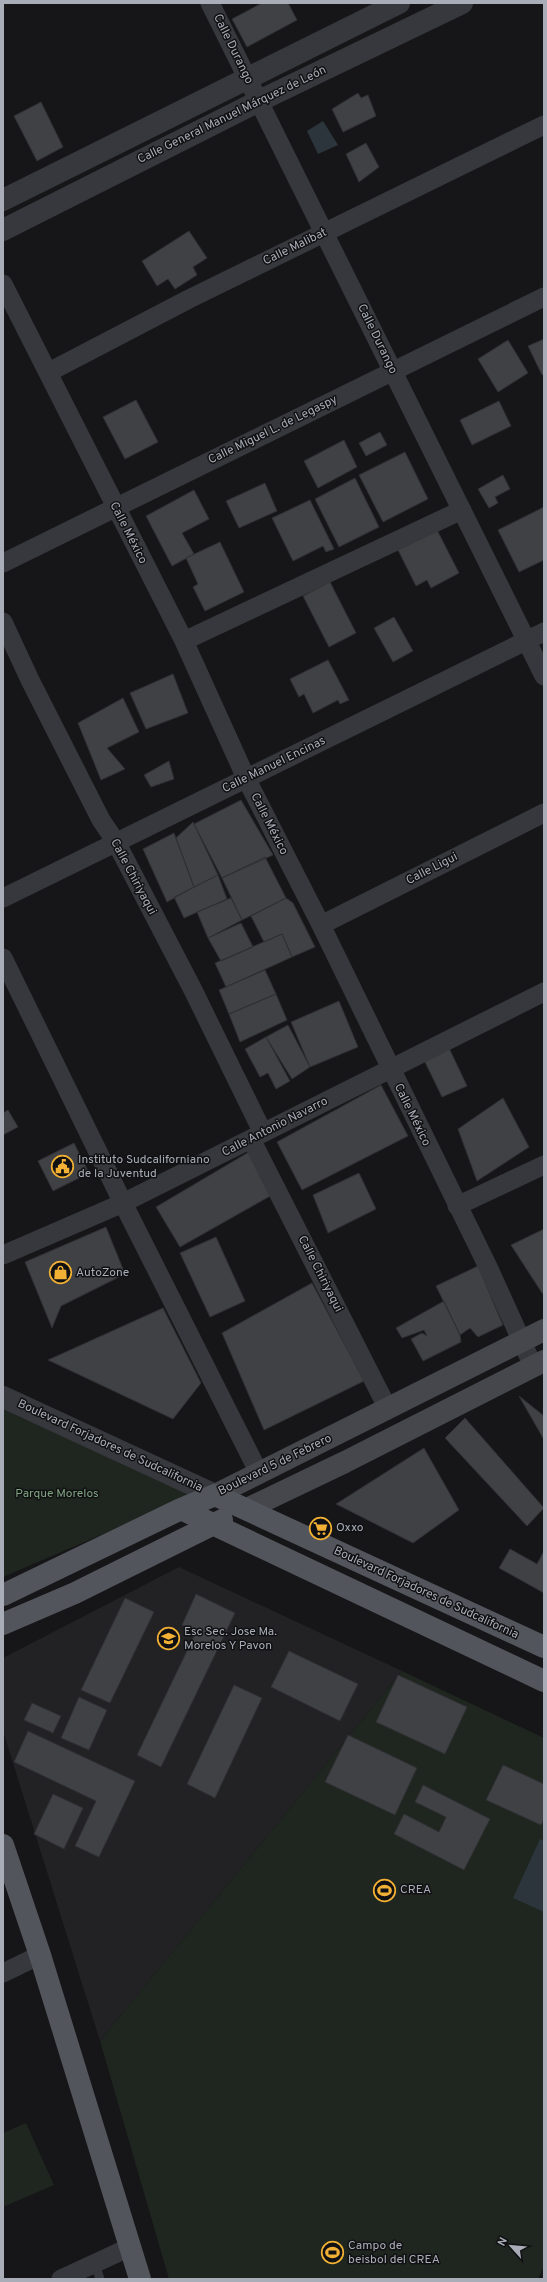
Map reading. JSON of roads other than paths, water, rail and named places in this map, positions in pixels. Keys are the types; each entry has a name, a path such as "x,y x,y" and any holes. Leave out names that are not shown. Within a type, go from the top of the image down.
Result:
{"main road":[{"name":"Boulevard 5 de Febrero","path":"3,1595 259,1473 544,1330"},
{"path":"3,1624 75,1593 214,1524 345,1462 538,1364"},
{"name":"Boulevard Forjadores de Sudcalifornia","path":"215,1494 544,1647"},
{"path":"181,1509 544,1681"},
{"path":"3,1845 40,1955 140,2279"}],"street":[{"name":"Calle Durango","path":"210,3 544,676"},
{"path":"3,200 399,3"},
{"name":"Calle General Manuel Márquez de León","path":"3,230 259,101 462,3"},
{"name":"Calle Malibat","path":"49,372 189,299 544,125"},
{"name":"Calle México","path":"3,284 49,372 115,508 184,641 246,778 321,925 489,1269 522,1341 538,1364"},
{"name":"Calle Miguel L. de Legaspy","path":"3,563 544,297"},
{"path":"184,641 462,510"},
{"name":"Calle Chiriyaqui","path":"3,622 30,680 98,813 116,842 192,990 257,1136 388,1409"},
{"name":"Calle Manuel Encinas","path":"3,898 544,632"},
{"name":"Calle Ligui","path":"321,925 544,813"},
{"path":"3,958 123,1203 259,1473"},
{"name":"Calle Antonio Navarro","path":"3,1255 123,1203 544,992"},
{"path":"457,1206 544,1165"},
{"name":"Boulevard Forjadores de Sudcalifornia","path":"3,1397 215,1494"},
{"path":"3,1973 40,1955"},
{"path":"61,2279 97,2271 130,2248"}],"place":[{"name":"Instituto Sudcaliforniano de la Juventud","path":"63,1167"},
{"name":"AutoZone","path":"60,1273"},
{"name":"Oxxo","path":"320,1528"},
{"name":"Esc Sec. Jose Ma. Morelos Y Pavon","path":"168,1639"},
{"name":"CREA","path":"384,1890"},
{"name":"Campo de beisbol del CREA","path":"333,2253"}],"park label":[{"name":"Parque Morelos","path":"57,1494"}]}
